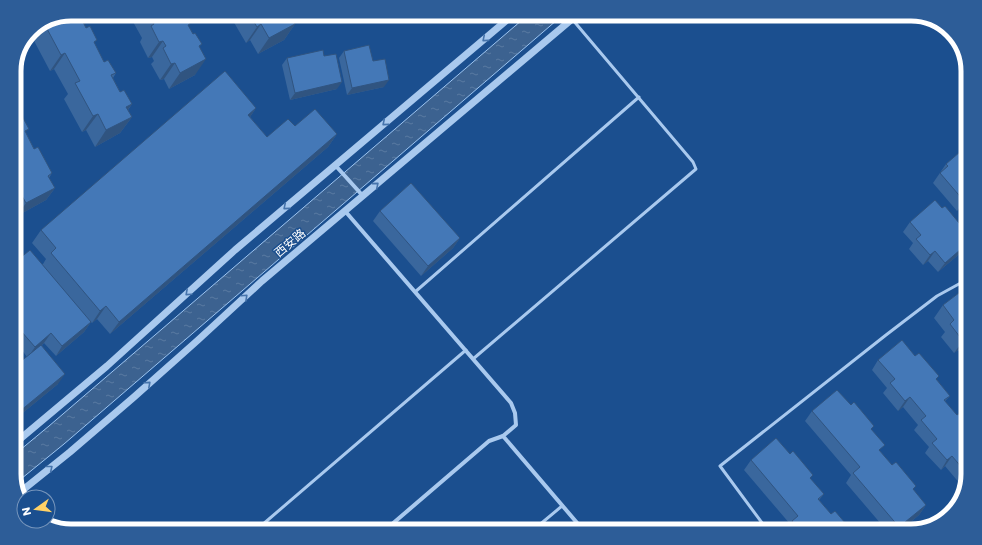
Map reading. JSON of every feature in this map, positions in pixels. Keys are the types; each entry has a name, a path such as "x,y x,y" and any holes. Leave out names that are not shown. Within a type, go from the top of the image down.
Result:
{"street":[{"path":"21,438 107,366 235,250 338,168 506,21"},
{"name":"西安路","path":"24,489 128,402 262,281 345,211 361,194 570,21"},
{"path":"338,168 361,194"},
{"path":"345,211 511,403 515,414 516,425 503,436 489,441 392,524"},
{"path":"503,436 578,524"}],"lane":[{"path":"473,359 696,169 693,162 574,21"},
{"path":"415,292 639,97"},
{"path":"763,524 720,466 937,296 961,283"},
{"path":"263,524 466,350"},
{"path":"540,524 562,506"}],"water":[{"path":"521,21 556,21 64,444 21,479 21,449"}],"building":[{"path":"71,21 82,21 86,28 90,26 97,40 94,42 104,62 108,60 116,73 111,75 120,92 124,90 132,104 126,107 132,117 106,130 98,114 93,116 75,83 80,81 65,53 61,55 46,28 61,22"},
{"path":"152,21 188,21 190,24 188,25 193,34 195,33 202,44 199,46 206,59 180,73 175,63 171,64 163,48 166,46 163,41 159,42 151,26 154,24"},
{"path":"253,21 293,21 295,24 269,38 261,24 257,27"},
{"path":"369,45 373,61 385,59 389,80 352,88 344,51"},
{"path":"323,50 324,56 336,54 342,82 295,93 287,58"},
{"path":"225,71 256,108 248,115 267,137 288,119 295,126 315,109 337,134 119,322 106,306 100,311 51,253 56,248 41,230"},
{"path":"21,114 29,129 25,131 34,149 38,147 52,173 48,176 55,188 26,203 21,194"},
{"path":"961,151 961,198 940,173 948,166 946,164"},
{"path":"411,183 460,238 428,266 380,211"},
{"path":"935,200 942,208 945,206 961,225 961,249 945,263 935,251 930,255 916,239 921,235 910,222"},
{"path":"30,250 91,322 62,346 51,333 35,347 21,331 21,257"},
{"path":"961,291 961,338 950,324 954,320 943,305"},
{"path":"902,340 915,356 919,353 939,376 936,379 950,396 944,400 957,415 960,413 961,414 961,467 952,456 947,460 932,443 937,439 921,420 926,416 910,397 905,401 890,383 895,379 878,360"},
{"path":"41,345 65,374 21,410 21,361"},
{"path":"837,390 851,405 854,402 874,426 871,429 885,445 879,450 892,465 896,462 916,486 913,489 926,505 903,524 896,524 853,473 860,467 812,411"},
{"path":"776,438 790,454 793,451 813,475 810,478 824,494 818,499 831,514 835,511 846,524 794,524 792,521 798,516 751,460"}]}
